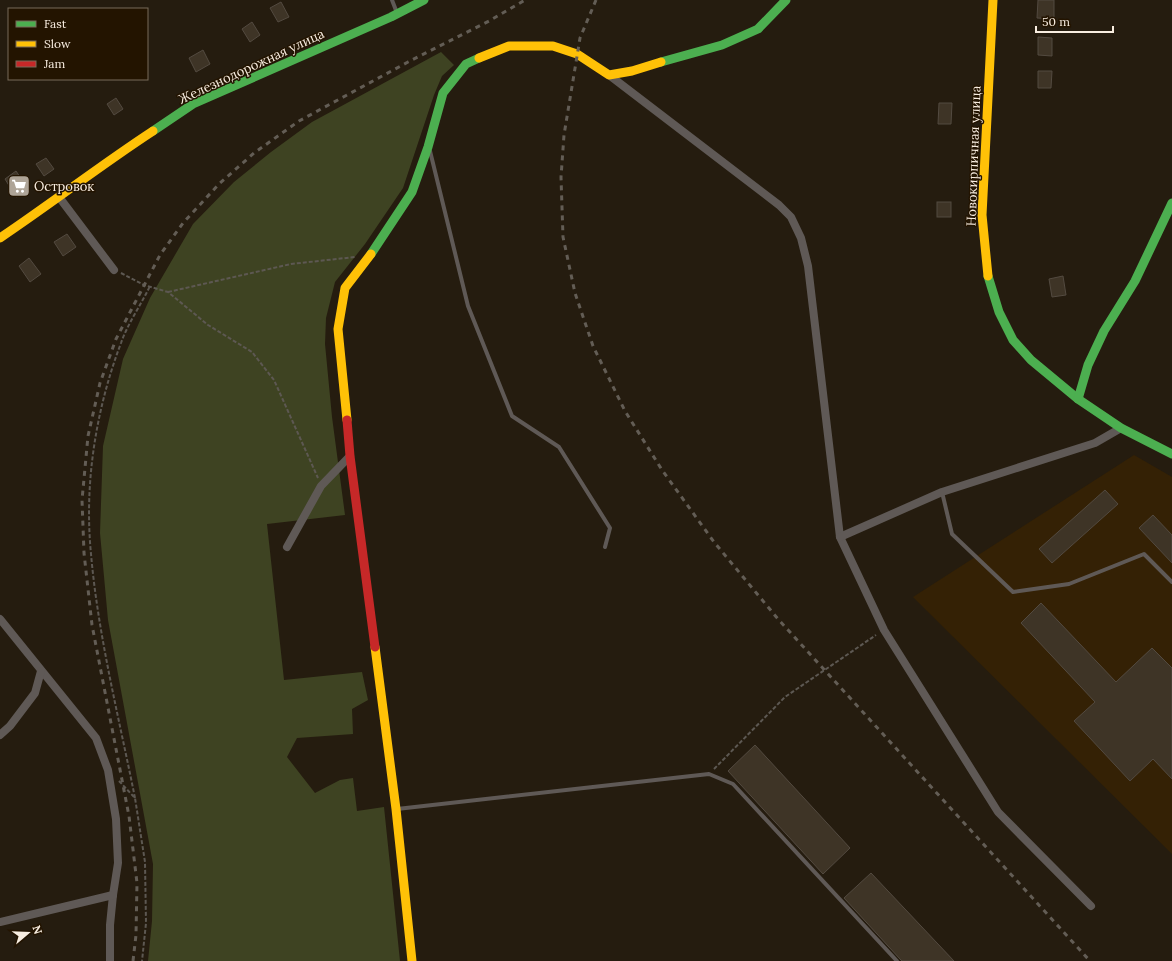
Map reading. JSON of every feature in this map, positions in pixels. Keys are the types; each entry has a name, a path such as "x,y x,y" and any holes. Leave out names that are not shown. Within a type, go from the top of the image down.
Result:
{"street":[{"name":"Железнодорожная улица","path":"0,238 116,155 193,104 424,0"},
{"path":"609,75 632,71 722,45 758,29 786,0"},
{"name":"Новокирпичная улица","path":"993,0 982,215 988,275 999,312 1013,340 1031,360 1078,399 1121,428 1172,454"},
{"path":"412,961 396,809 350,456 338,329 345,288 370,256 412,192 428,147 443,93 466,64 509,46 553,46 577,54 609,75 779,205 791,217 801,238 808,266 840,537 884,630 998,812 1091,906"},
{"path":"59,197 114,270"},
{"path":"1078,399 1088,365 1104,332 1135,281 1172,203"},
{"path":"840,537 942,492 1095,442 1121,428"},
{"path":"287,547 321,486 350,456"},
{"path":"0,619 96,738 108,770 116,819 118,863 110,926 110,961"},
{"path":"0,735 10,726 36,693 41,670"},
{"path":"0,922 113,894"}],"lane":[{"path":"392,0 397,13"},
{"path":"428,147 468,306 512,416 559,447 610,528 605,547"},
{"path":"942,492 952,534 1013,592 1070,584 1144,554 1172,582"},
{"path":"396,809 709,774 733,784 897,961"}],"path":[{"path":"168,292 291,264 370,256"},
{"path":"114,270 144,284 168,292 208,325 252,352 274,380 321,486"},
{"path":"142,961 146,923 145,862 135,798 99,622 90,553 90,501 95,439 107,384 122,341 150,286"},
{"path":"709,774 785,697 884,630"},
{"path":"108,770 135,798"}],"shaded area":[{"path":"1134,455 1172,477 1172,854 913,597"}],"green space":[{"path":"441,52 454,65 442,76 434,95 403,188 365,244 335,282 326,318 325,344 332,417 345,515 267,524 284,680 362,672 368,700 352,709 353,734 297,738 287,757 315,793 340,780 353,778 357,811 384,807 400,961 148,961 152,921 153,864 108,620 100,533 103,446 123,359 150,298 193,224 234,182 271,152 312,122"}],"building":[{"path":"1038,0 1054,0 1054,19 1037,18"},
{"path":"281,2 289,17 278,22 270,8"},
{"path":"252,22 260,35 250,42 242,29"},
{"path":"1038,37 1052,38 1052,56 1038,55"},
{"path":"203,50 210,64 196,72 189,58"},
{"path":"1038,71 1052,71 1051,88 1038,88"},
{"path":"116,98 123,109 114,115 107,104"},
{"path":"939,103 952,103 951,124 938,124"},
{"path":"46,158 54,169 44,176 36,164"},
{"path":"16,171 28,189 16,197 5,179"},
{"path":"937,202 951,202 951,217 937,217"},
{"path":"67,234 76,247 63,256 54,242"},
{"path":"29,258 41,274 30,282 19,266"},
{"path":"1063,276 1066,295 1052,297 1049,279"},
{"path":"1105,490 1118,504 1052,563 1039,549"},
{"path":"1153,515 1172,535 1172,563 1139,528"},
{"path":"1041,603 1116,682 1152,648 1172,668 1172,779 1153,759 1130,781 1074,721 1095,702 1021,623"},
{"path":"755,745 850,848 823,874 728,771"},
{"path":"871,873 954,961 902,961 900,959 844,898"}],"railway":[{"path":"133,961 136,935 137,883 129,816 92,625 84,553 82,500 88,436 100,383 116,339 160,255 183,223 219,184 254,153 299,121 408,62 489,21 525,0"},
{"path":"596,0 580,38 564,135 561,177 563,237 575,293 593,346 625,411 662,470 714,542 778,619 1090,961"}],"traffic: fast":[{"path":"153,131 193,104 391,17 424,0"},
{"path":"661,62 722,45 758,29 786,0"},
{"path":"371,254 412,192 428,147 443,93 466,64 479,58"},
{"path":"1078,399 1088,365 1104,331 1135,281 1172,203"},
{"path":"988,276 999,312 1013,340 1031,360 1078,399 1121,428 1172,454"}],"traffic: slow":[{"path":"988,276 982,215 993,0"},
{"path":"479,58 509,46 553,46 577,54 609,75 632,71 661,62"},
{"path":"0,238 153,131"},
{"path":"347,420 338,329 345,288 371,254"},
{"path":"375,647 396,809 412,961"}],"traffic: jam":[{"path":"347,420 350,456 375,647"}],"place":[{"name":"Островок","path":"19,186"}]}
